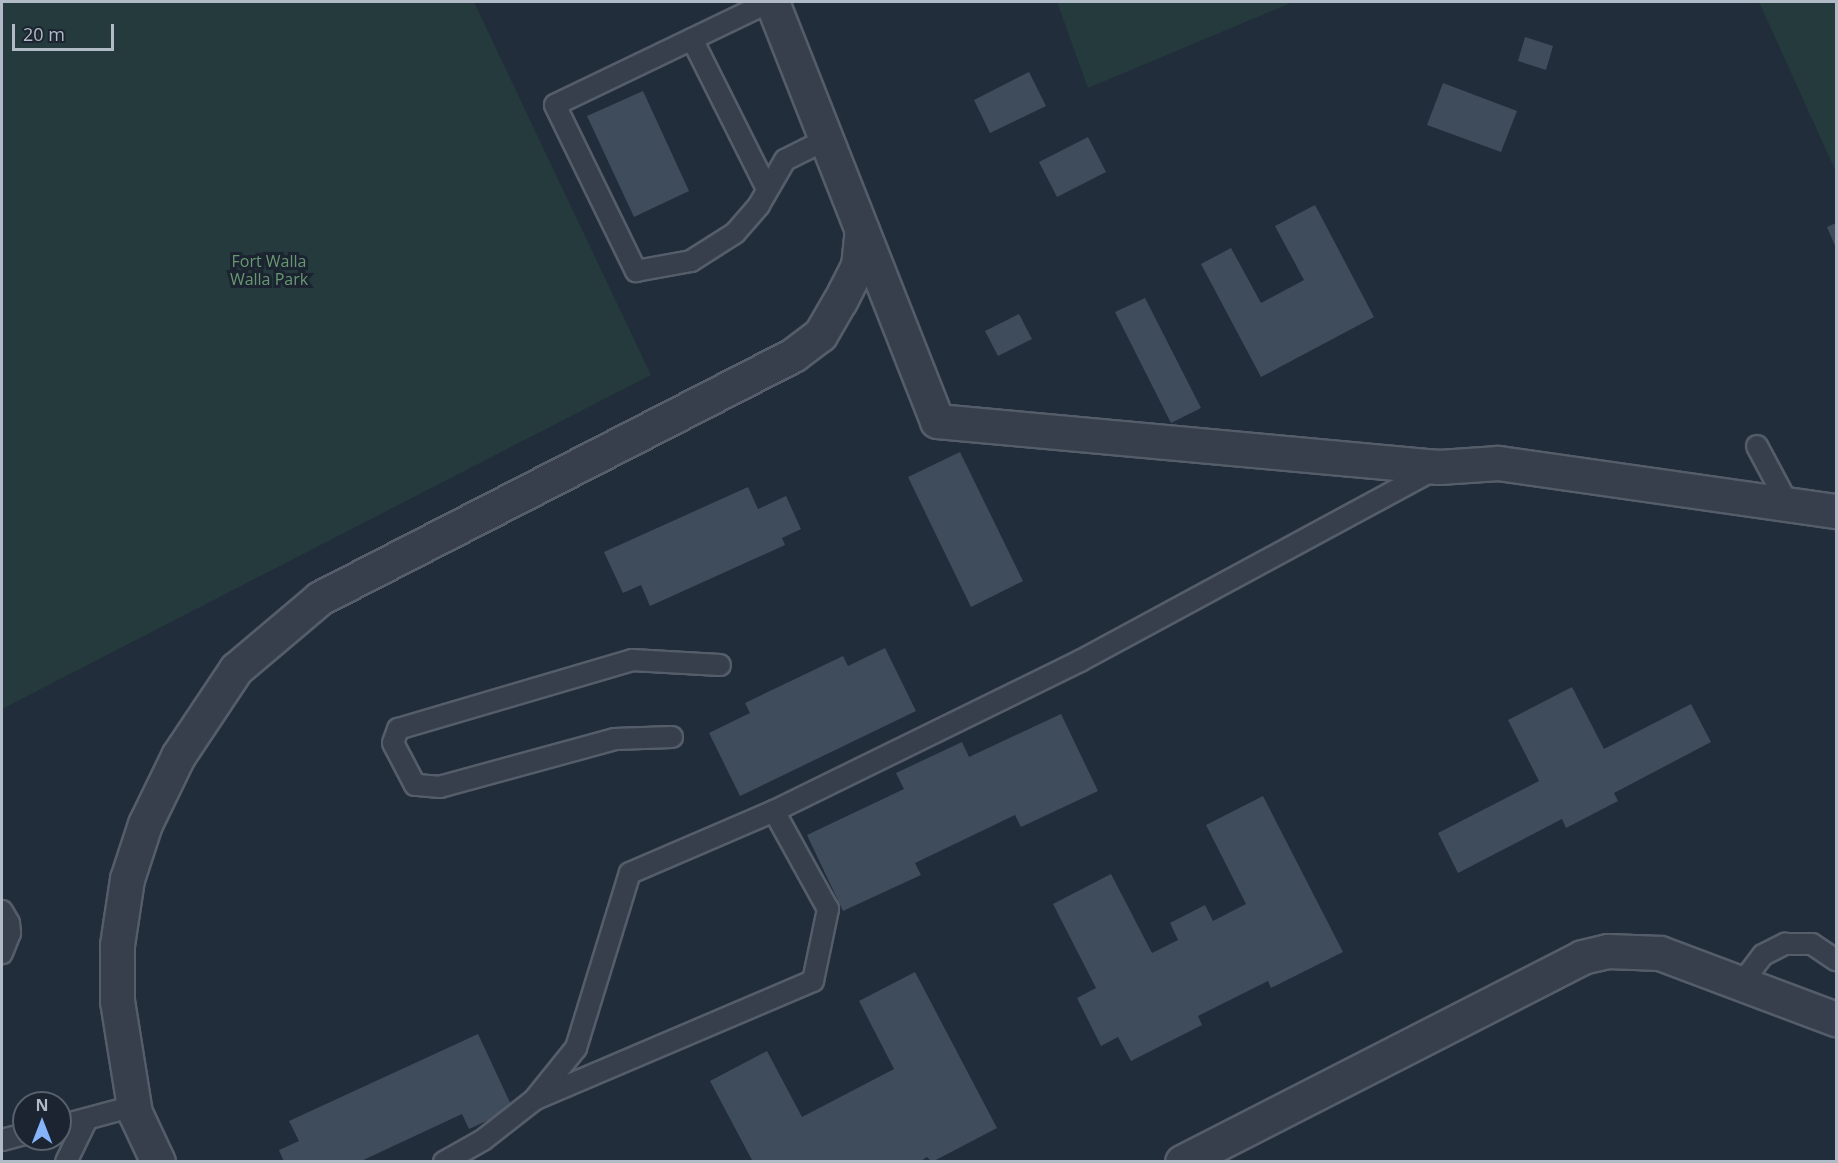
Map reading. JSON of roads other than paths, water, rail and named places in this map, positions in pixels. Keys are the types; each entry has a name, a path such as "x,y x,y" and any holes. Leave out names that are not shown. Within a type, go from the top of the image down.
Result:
{"street":[{"path":"771,2 828,139 937,422 1439,466 1497,463 1836,511"},
{"path":"158,1161 134,1106 117,1001 117,945 126,879 145,824 178,756 236,669 321,598 793,355 820,335 840,301 858,266 862,228"},
{"path":"1182,1161 1582,957 1608,951 1660,953 1836,1019"}],"lane":[{"path":"771,2 555,105 636,271 691,261 735,233 785,160 828,139"},
{"path":"692,39 767,189"},
{"path":"1757,446 1788,504"},
{"path":"444,1161 483,1140 534,1100 576,1048 630,873 774,812 1080,661 1439,466"},
{"path":"672,737 615,739 440,787 414,785 393,743 398,729 632,660 720,665"},
{"path":"534,1100 813,981 828,909 774,812"},
{"path":"2,911 9,923 10,933 2,953"},
{"path":"1741,984 1763,955 1785,944 1812,944 1836,960"},
{"path":"72,1123 134,1106"},
{"path":"66,1161 87,1119"}],"park label":[{"name":"Fort Walla Walla Park","path":"269,270"}]}
